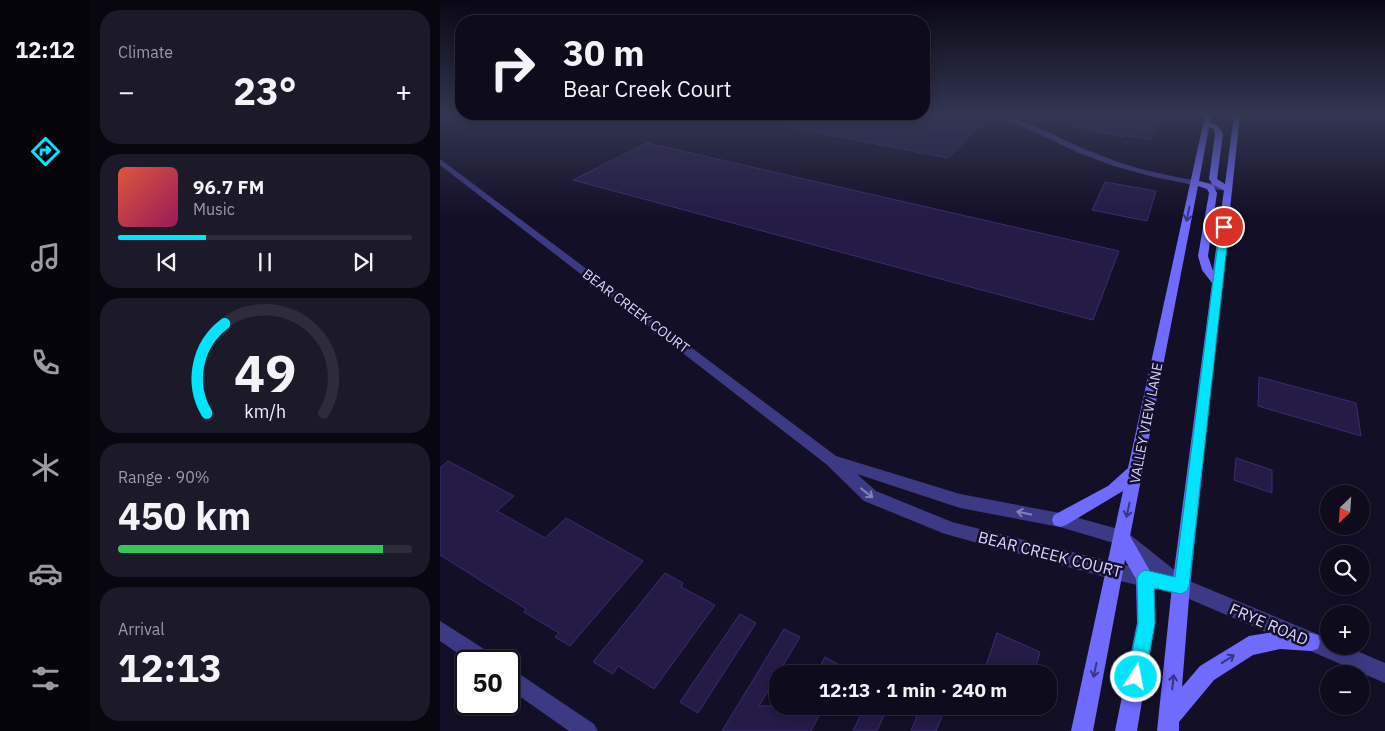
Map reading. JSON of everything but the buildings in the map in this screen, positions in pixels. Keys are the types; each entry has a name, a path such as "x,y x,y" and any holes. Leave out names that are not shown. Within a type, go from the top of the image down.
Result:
{"main road":[{"name":"VALLEY VIEW LANE","path":"1082,731 1116,572 1201,149"},
{"path":"1217,149 1213,179 1216,183 1229,189"},
{"path":"1169,724 1181,586 1233,149"},
{"path":"1194,182 1210,187 1213,193 1203,256 1207,270 1218,284"},
{"path":"1060,520 1113,491 1137,469"},
{"path":"1122,538 1145,578 1146,623 1126,731"},
{"path":"1169,724 1207,673 1249,646 1280,640 1311,642"}],"street":[{"path":"1078,149 1117,164 1229,189"},
{"name":"BEAR CREEK COURT","path":"440,161 831,460 870,496 951,529 1116,572 1181,586"},
{"name":"BEAR CREEK COURT","path":"831,460 960,501 1060,520 1122,538 1181,586"},
{"name":"FRYE ROAD","path":"1181,586 1385,673"},
{"path":"440,630 469,650"},
{"path":"520,685 587,731"}],"route":[{"path":"1136,677 1146,623 1145,578 1181,586 1224,227"}]}
